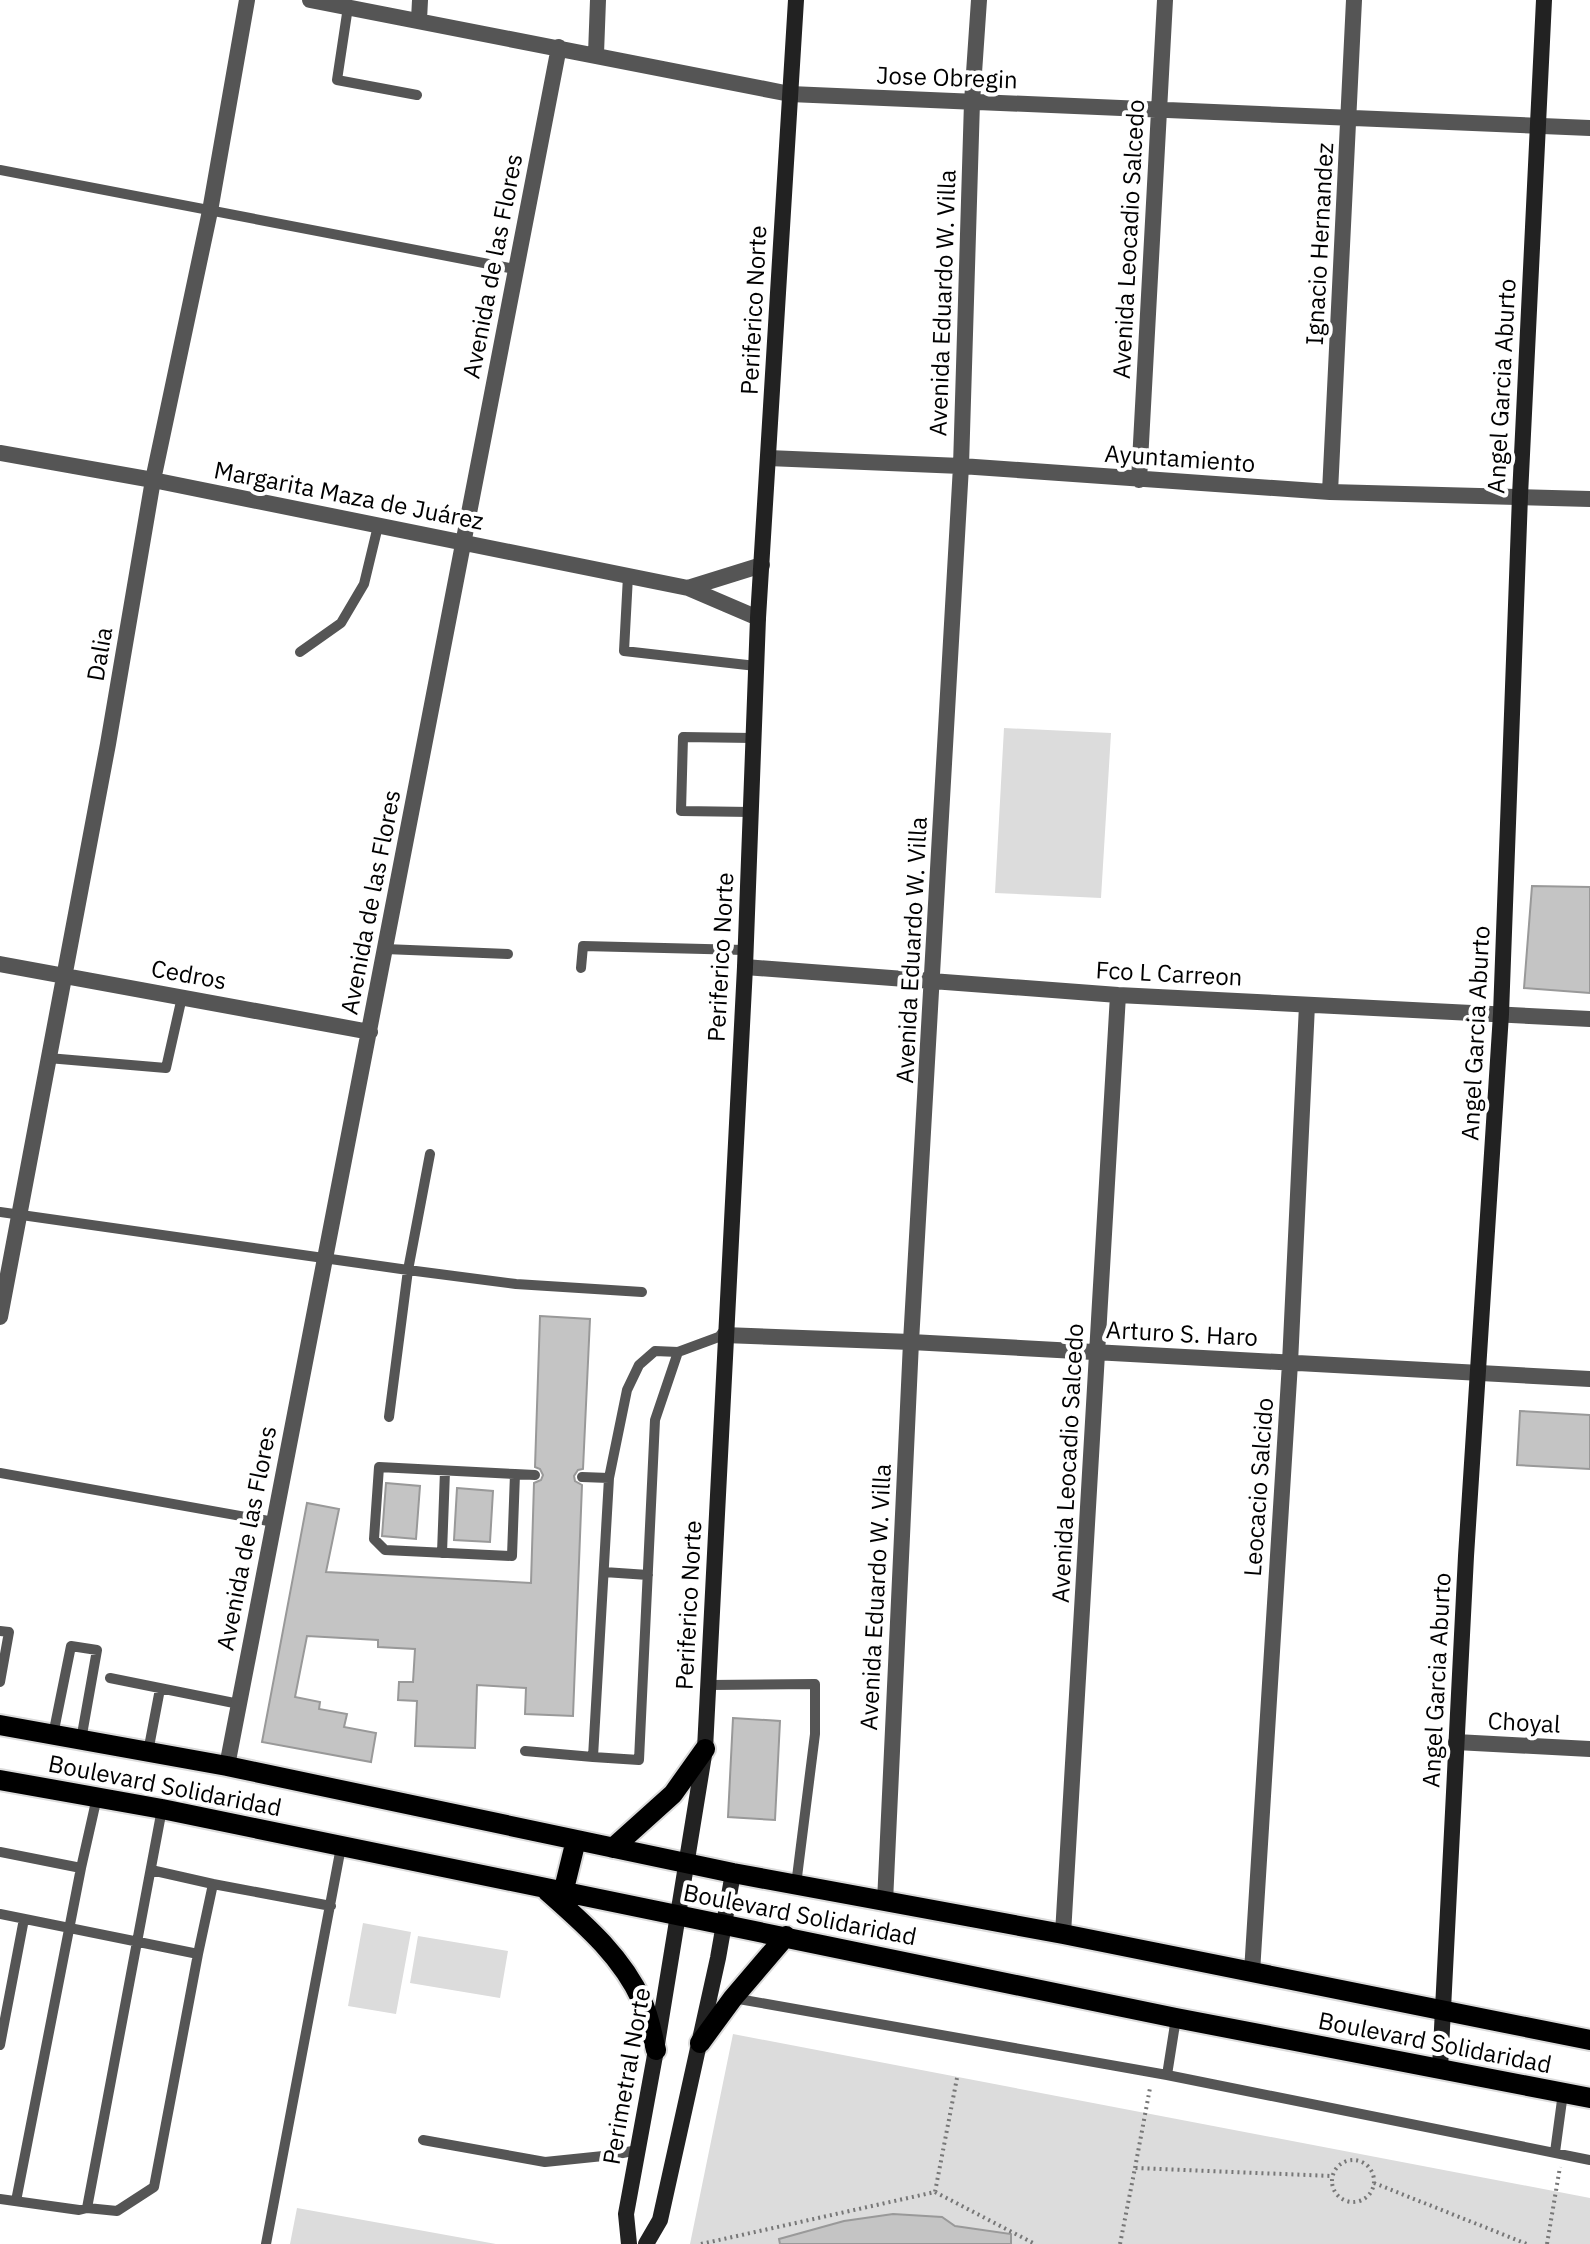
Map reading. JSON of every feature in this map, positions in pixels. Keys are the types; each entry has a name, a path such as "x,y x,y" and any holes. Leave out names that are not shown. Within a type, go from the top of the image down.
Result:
{"main road":[{"name":"Boulevard Solidaridad","path":"0,1725 227,1766 733,1873 1063,1934 1590,2040"},
{"path":"613,1848 673,1794 705,1749"},
{"name":"Boulevard Solidaridad","path":"0,1780 162,1809 1176,2018 1590,2098"},
{"path":"576,1840 553,1891 619,1962 643,2002 656,2050"},
{"path":"700,2043 733,1998 786,1936"}],"street":[{"name":"Dalia","path":"0,1317 108,744 153,480 210,211 247,0"},
{"name":"Jose Obregin","path":"310,0 790,94 1590,128"},
{"path":"419,20 420,0"},
{"path":"596,54 598,0"},
{"name":"Periferico Norte","path":"676,1915 705,1749 745,959 758,618 796,0"},
{"name":"Avenida Eduardo W. Villa","path":"885,1902 911,1342 934,982 961,466 972,102 979,0"},
{"name":"Avenida Leocadio Salcedo","path":"1139,480 1165,0"},
{"name":"Ignacio Hernandez","path":"1330,492 1354,0"},
{"name":"Angel Garcia Aburto","path":"1440,2068 1456,1742 1501,1014 1520,496 1544,0"},
{"name":"Avenida de las Flores","path":"227,1766 559,47"},
{"name":"Margarita Maza de Juárez","path":"0,453 153,480 688,588 758,618"},
{"name":"Ayuntamiento","path":"768,458 961,466 1330,492 1590,499"},
{"name":"Margarita Maza de Juárez","path":"688,588 762,565"},
{"name":"Fco L Carreon","path":"745,959 934,982 1118,995 1590,1019"},
{"name":"Cedros","path":"0,964 370,1032"},
{"name":"Avenida Leocadio Salcedo","path":"1063,1934 1118,995"},
{"name":"Leocacio Salcido","path":"1252,1972 1290,1363 1307,1005"},
{"name":"Arturo S. Haro","path":"724,1335 911,1342 1590,1379"},
{"name":"Choyal","path":"1456,1742 1590,1749"},
{"path":"646,2244 660,2220 700,2043 733,1873"},
{"name":"Perimetral Norte","path":"629,2244 626,2214 656,2050 676,1915"}],"lane":[{"path":"348,7 337,80 417,95"},
{"path":"0,170 515,269"},
{"path":"300,652 341,623 364,584 378,526"},
{"path":"628,576 624,651 756,666"},
{"path":"751,812 681,811 683,737 753,738"},
{"path":"581,968 583,946 745,959"},
{"path":"385,949 508,954"},
{"path":"48,1058 166,1068 182,997"},
{"path":"389,1417 408,1270 430,1154"},
{"path":"0,1212 324,1260 516,1284 642,1292"},
{"path":"593,1757 609,1478 627,1390 639,1365 655,1351 678,1352 724,1335"},
{"path":"525,1751 639,1760 655,1420 678,1352"},
{"path":"515,1474 512,1556 385,1550 374,1539 379,1467 535,1475"},
{"path":"442,1553 445,1471"},
{"path":"0,1473 274,1522"},
{"path":"582,1477 609,1478"},
{"path":"604,1572 648,1575"},
{"path":"0,1631 9,1632 0,1682"},
{"path":"53,1735 71,1646 97,1650 81,1740"},
{"path":"110,1678 239,1704"},
{"path":"709,1685 815,1684 815,1734 796,1885"},
{"path":"148,1752 160,1689"},
{"path":"16,2201 97,1797"},
{"path":"87,2208 162,1809"},
{"path":"266,2244 341,1847"},
{"path":"0,1852 81,1868"},
{"path":"151,1870 331,1906"},
{"path":"0,2199 79,2210 117,2211 154,2187 213,1884"},
{"path":"0,1914 198,1954"},
{"path":"0,2045 24,1919"},
{"path":"733,1998 1152,2072 1590,2160"},
{"path":"1167,2075 1176,2018"},
{"path":"1559,2153 1563,2093"},
{"path":"423,2140 545,2162 637,2150"}],"path":[{"path":"1120,2244 1152,2072"},
{"path":"935,2192 957,2078"},
{"path":"1547,2244 1559,2153"},
{"path":"1352,2160 1371,2169 1374,2183 1363,2200 1349,2203 1337,2196 1331,2183 1339,2165 1352,2160"},
{"path":"1135,2168 1332,2176"},
{"path":"1374,2183 1527,2244"},
{"path":"701,2244 935,2192 1035,2244"}],"shaded area":[{"path":"1004,728 1111,733 1101,898 995,893"},
{"path":"363,1923 411,1932 396,2014 348,2006"},
{"path":"418,1936 508,1951 500,1998 410,1983"},
{"path":"733,2034 1590,2198 1590,2244 690,2244"},
{"path":"297,2208 496,2244 290,2244"}],"building":[{"path":"1532,886 1590,887 1590,993 1524,988"},
{"path":"540,1316 590,1319 583,1469 574,1476 575,1481 582,1485 573,1716 525,1714 526,1688 477,1685 475,1748 415,1746 417,1701 398,1700 399,1682 413,1682 415,1649 378,1647 378,1640 307,1636 295,1697 320,1702 319,1709 347,1714 344,1727 376,1733 371,1762 262,1742 307,1503 339,1509 326,1572 531,1583 534,1483 541,1480 543,1475 535,1467"},
{"path":"1520,1411 1590,1415 1590,1469 1517,1465"},
{"path":"386,1483 420,1486 416,1539 382,1536"},
{"path":"457,1488 493,1491 490,1542 454,1540"},
{"path":"733,1718 780,1721 775,1820 728,1817"},
{"path":"893,2214 942,2217 955,2226 1011,2234 1011,2244 780,2244 779,2239 844,2221"}]}
